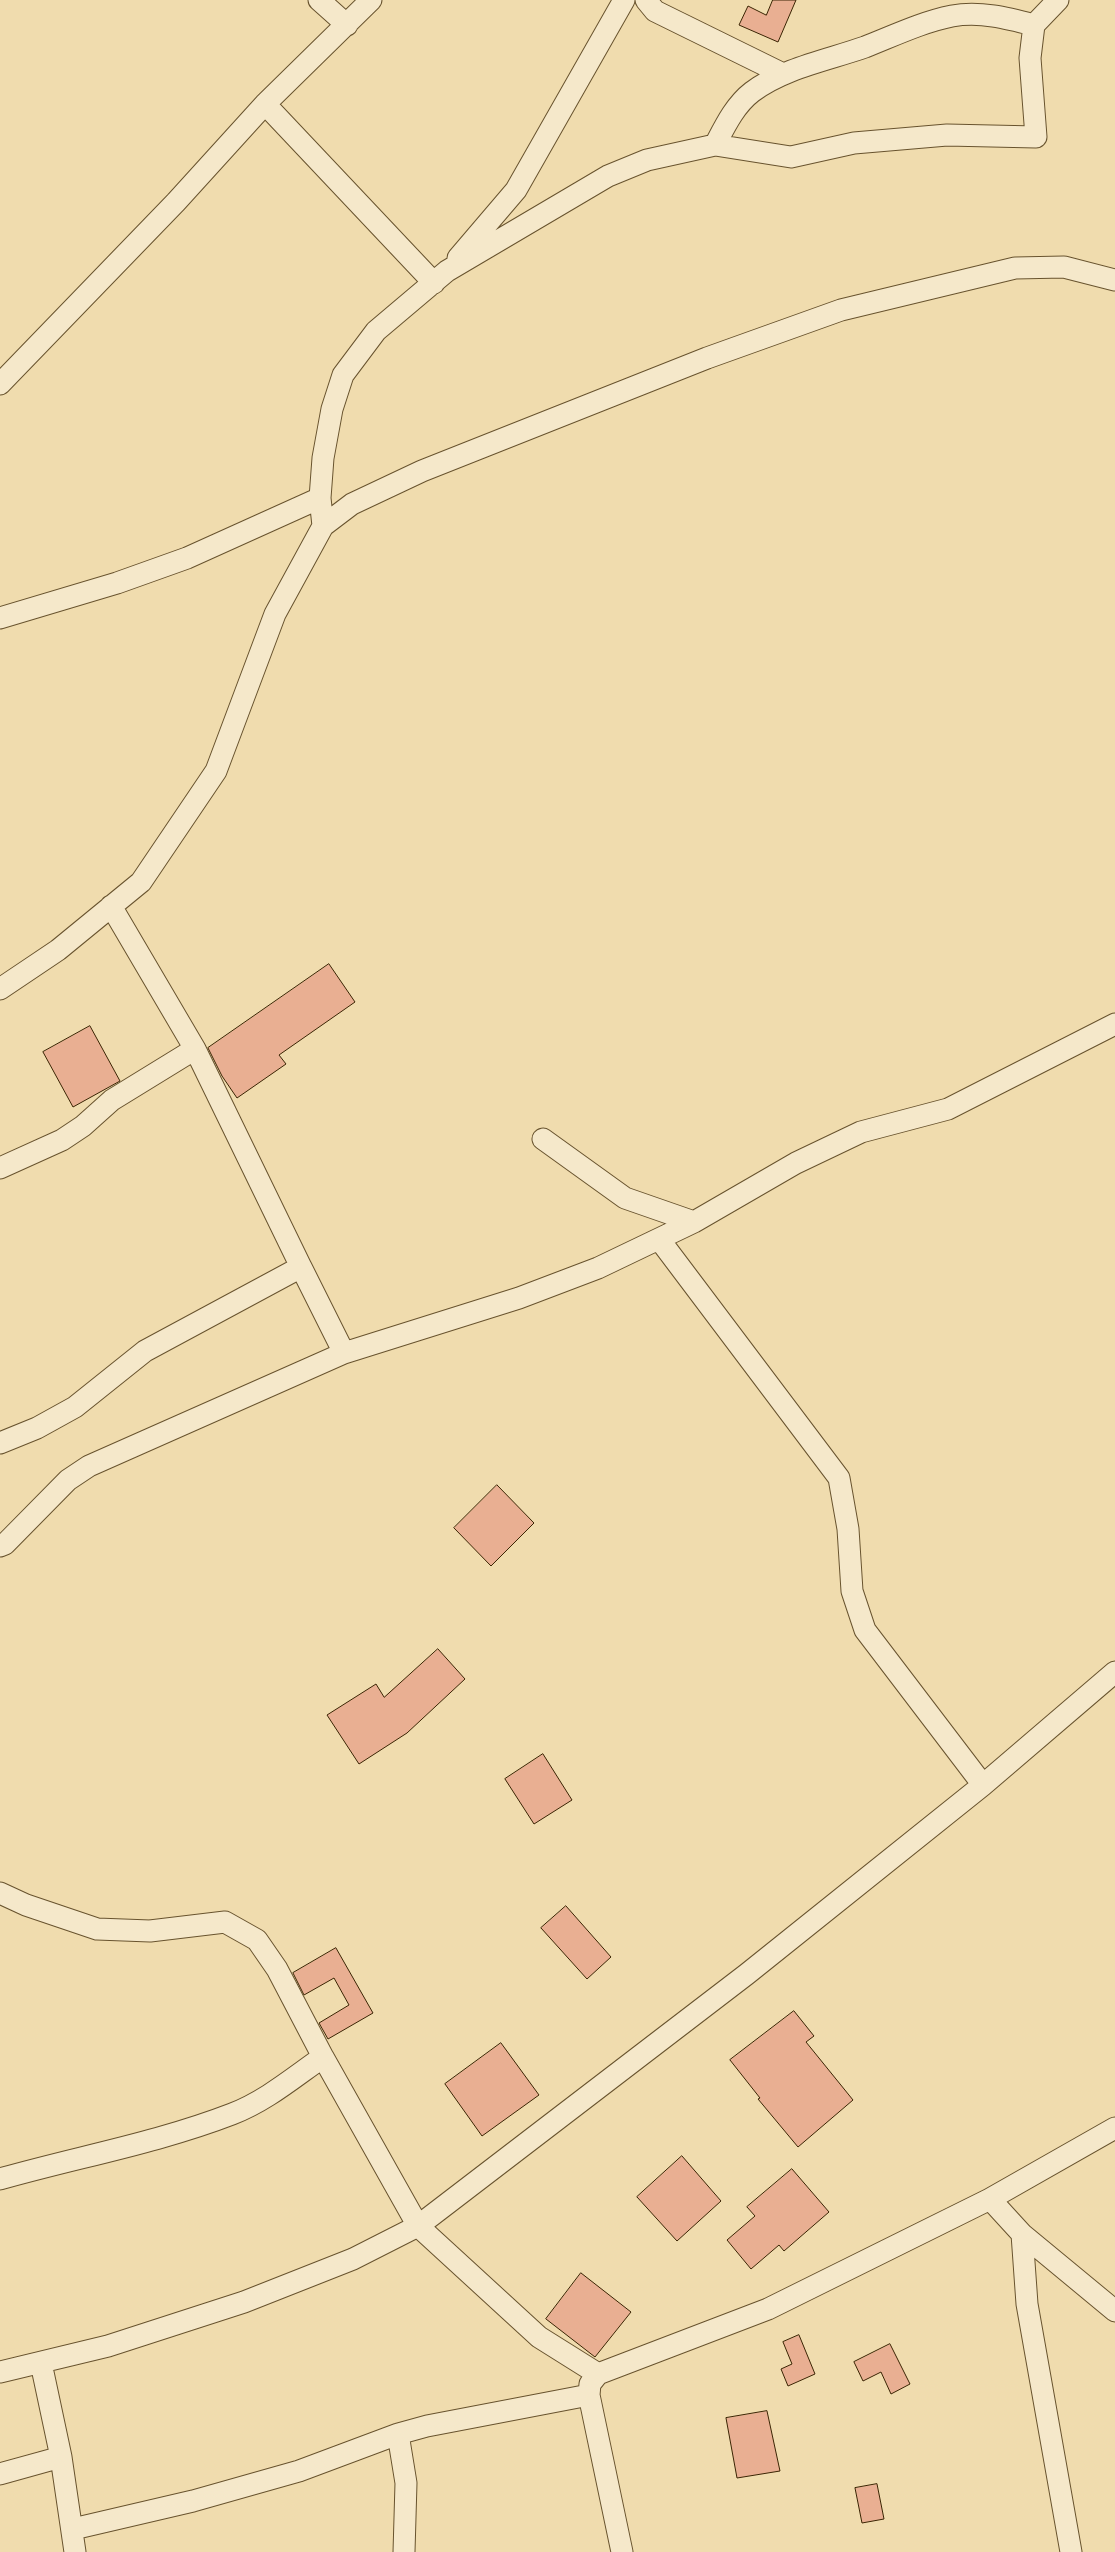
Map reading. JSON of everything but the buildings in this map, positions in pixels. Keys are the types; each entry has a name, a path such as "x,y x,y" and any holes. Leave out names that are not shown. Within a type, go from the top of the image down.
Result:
{"street":[{"path":"319,0 347,25"},
{"path":"0,384 176,202 265,104 371,0"},
{"path":"441,277 516,190 624,0"},
{"path":"646,0 655,11 782,74"},
{"path":"323,526 320,498 323,458 332,409 343,375 376,331 441,277 608,176 647,160 716,145 792,157 854,143 938,136 1036,137 1030,58 1034,25 1058,0"},
{"path":"716,145 730,118 752,92 782,74 833,58 921,25 988,7 1034,25"},
{"path":"265,104 441,277"},
{"path":"0,989 58,950 141,882 216,770 275,614 323,526 352,504 422,471 706,358 841,310 1015,268 1064,267 1115,280"},
{"path":"0,618 117,583 187,558 320,498"},
{"path":"111,906 195,1048 344,1353"},
{"path":"0,1546 5,1544 68,1480 89,1466 344,1353 519,1298 598,1268 694,1222 796,1163 861,1132 948,1109 1115,1024"},
{"path":"0,1168 62,1140 83,1126 112,1100 195,1048"},
{"path":"542,1139 625,1198 694,1222"},
{"path":"658,1239 839,1478 848,1529 852,1591 865,1630 983,1785"},
{"path":"0,1443 37,1428 75,1406 145,1351 301,1267"},
{"path":"0,2372 117,2344 294,2283 353,2259 418,2226 747,1974 983,1785 1115,1672"},
{"path":"0,1893 26,1905 97,1930 150,1931 225,1922 257,1940 276,1969 418,2226 539,2337 598,2374"},
{"path":"0,2179 131,2146 233,2114 267,2096 323,2057"},
{"path":"622,2552 589,2395 590,2384 598,2374 768,2309 990,2199 1115,2128"},
{"path":"990,2199 1022,2234 1115,2311"},
{"path":"1022,2234 1027,2304 1071,2552"},
{"path":"41,2363 61,2457 75,2552"},
{"path":"73,2529 193,2501 299,2471 398,2434 427,2426 589,2395"},
{"path":"398,2434 406,2483 404,2552"},
{"path":"0,2474 61,2457"}]}
